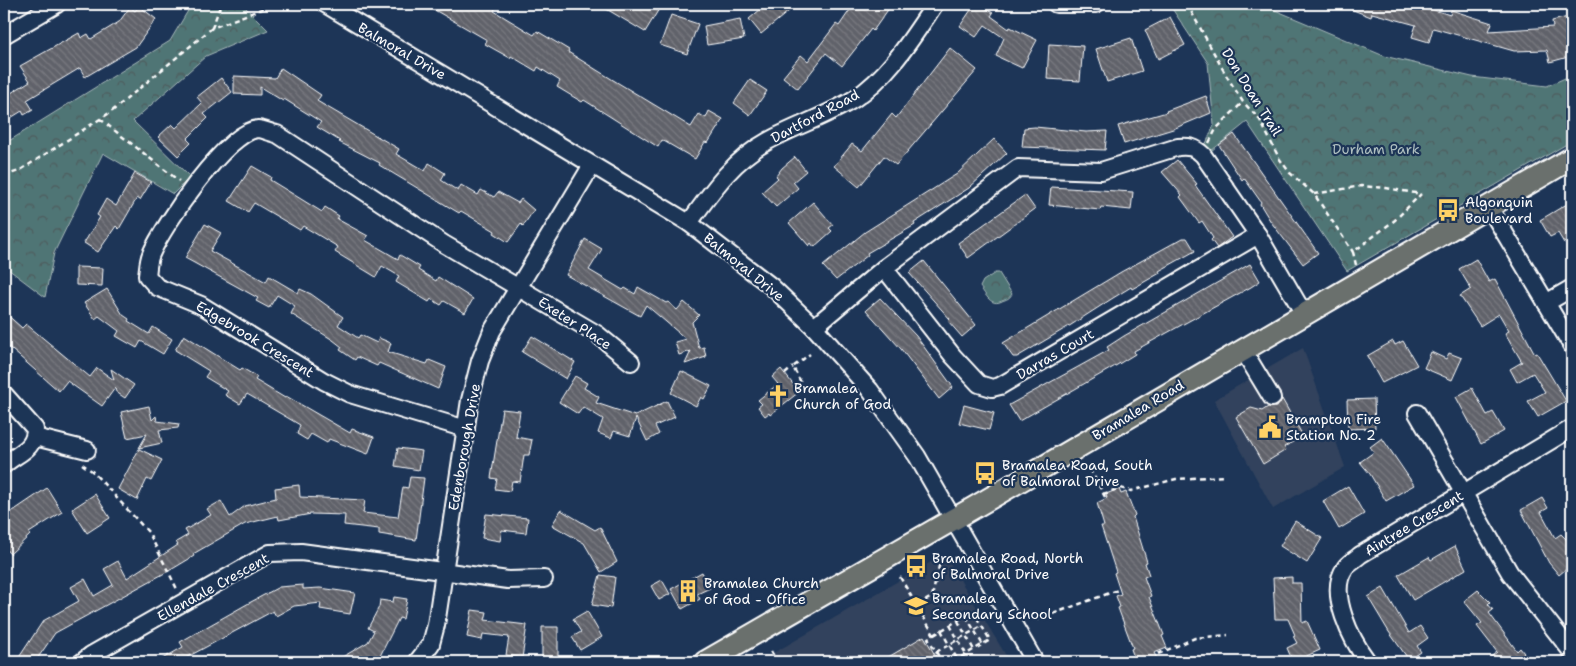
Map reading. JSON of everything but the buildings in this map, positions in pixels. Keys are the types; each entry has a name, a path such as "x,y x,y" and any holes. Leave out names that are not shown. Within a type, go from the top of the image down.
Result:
{"main road":[{"name":"Bramalea Road","path":"704,662 952,520 1572,158"}],"street":[{"path":"4,35 58,4"},
{"name":"Balmoral Drive","path":"325,4 690,223 771,286 814,327 870,390 887,413 917,456 1035,662"},
{"name":"Dartford Road","path":"690,223 725,174 743,157 767,141 854,99 882,75 908,44 935,4"},
{"path":"1056,4 1096,4"},
{"name":"Edgebrook Crescent","path":"466,429 350,394 324,381 201,305 156,287 147,276 151,254 190,190 233,142 245,134 258,129 276,134 444,244 518,287"},
{"path":"814,327 884,268 1018,168 1101,171 1178,147 1197,148 1203,155 1258,235 1304,314"},
{"name":"Edenborough Drive","path":"417,662 431,644 470,400 480,361 492,330 592,165"},
{"path":"1489,207 1572,346"},
{"name":"Darras Court","path":"884,268 953,356 979,384 992,388 1000,386 1258,235"},
{"name":"Exeter Place","path":"518,287 597,334 631,362"},
{"path":"1546,303 1572,288"},
{"path":"1243,350 1272,398"},
{"path":"4,394 35,429 35,437 30,448 14,456 4,466"},
{"path":"1417,412 1510,574 1572,652"},
{"name":"Aintree Crescent","path":"1368,662 1341,612 1338,585 1345,567 1360,555 1572,428"},
{"path":"35,437 81,456"},
{"name":"Ellendale Crescent","path":"82,662 90,655 270,553 300,552 508,580 544,579"}],"path":[{"path":"212,28 221,4"},
{"path":"4,176 19,171 100,119 212,28 274,4"},
{"name":"Don Doan Trail","path":"1187,4 1226,75 1243,102 1260,120 1279,158 1290,173 1314,194 1353,252 1361,281"},
{"path":"1203,155 1216,129 1243,102"},
{"path":"100,119 190,190"},
{"path":"1314,194 1361,186 1421,194 1395,220 1353,252"},
{"path":"784,374 810,354"},
{"path":"792,368 806,390"},
{"path":"81,456 92,471 150,533 184,602"},
{"path":"1090,469 1104,496 1120,488 1131,491 1176,479 1225,476"},
{"path":"917,605 932,597 941,557"},
{"path":"900,578 934,635"},
{"path":"1036,620 1118,590"},
{"path":"942,662 928,638 973,611 990,640 953,662"},
{"path":"966,616 983,645"},
{"path":"958,621 974,650"},
{"path":"950,625 966,654"},
{"path":"936,652 982,626"},
{"path":"942,630 957,659"},
{"path":"1158,654 1195,638 1228,635"},
{"path":"771,651 777,662"}],"shaded area":[{"path":"1303,348 1345,467 1273,509 1214,400"},
{"name":"Bramalea Secondary School","path":"938,558 948,560 1010,662 758,662"}],"green space":[{"path":"192,4 242,4 268,30 206,56 133,121 190,177 173,194 103,153 54,253 45,297 4,266 4,144 170,41"},
{"name":"Durham Park","path":"1169,4 1267,4 1275,10 1384,56 1472,77 1547,86 1572,75 1572,141 1347,271 1247,122 1211,151 1205,146 1214,125 1208,63"},
{"path":"995,273 999,273 1012,294 1008,299 998,302 989,299 980,287 983,281"}],"place":[{"name":"Algonquin Boulevard","path":"1448,210"},
{"name":"Bramalea Church of God","path":"778,396"},
{"name":"Brampton Fire Station No. 2","path":"1270,427"},
{"name":"Bramalea Road, South of Balmoral Drive","path":"985,473"},
{"name":"Bramalea Road, North of Balmoral Drive","path":"916,566"},
{"name":"Bramalea Church of God - Office","path":"688,591"},
{"name":"Bramalea Secondary School","path":"916,606"}]}
